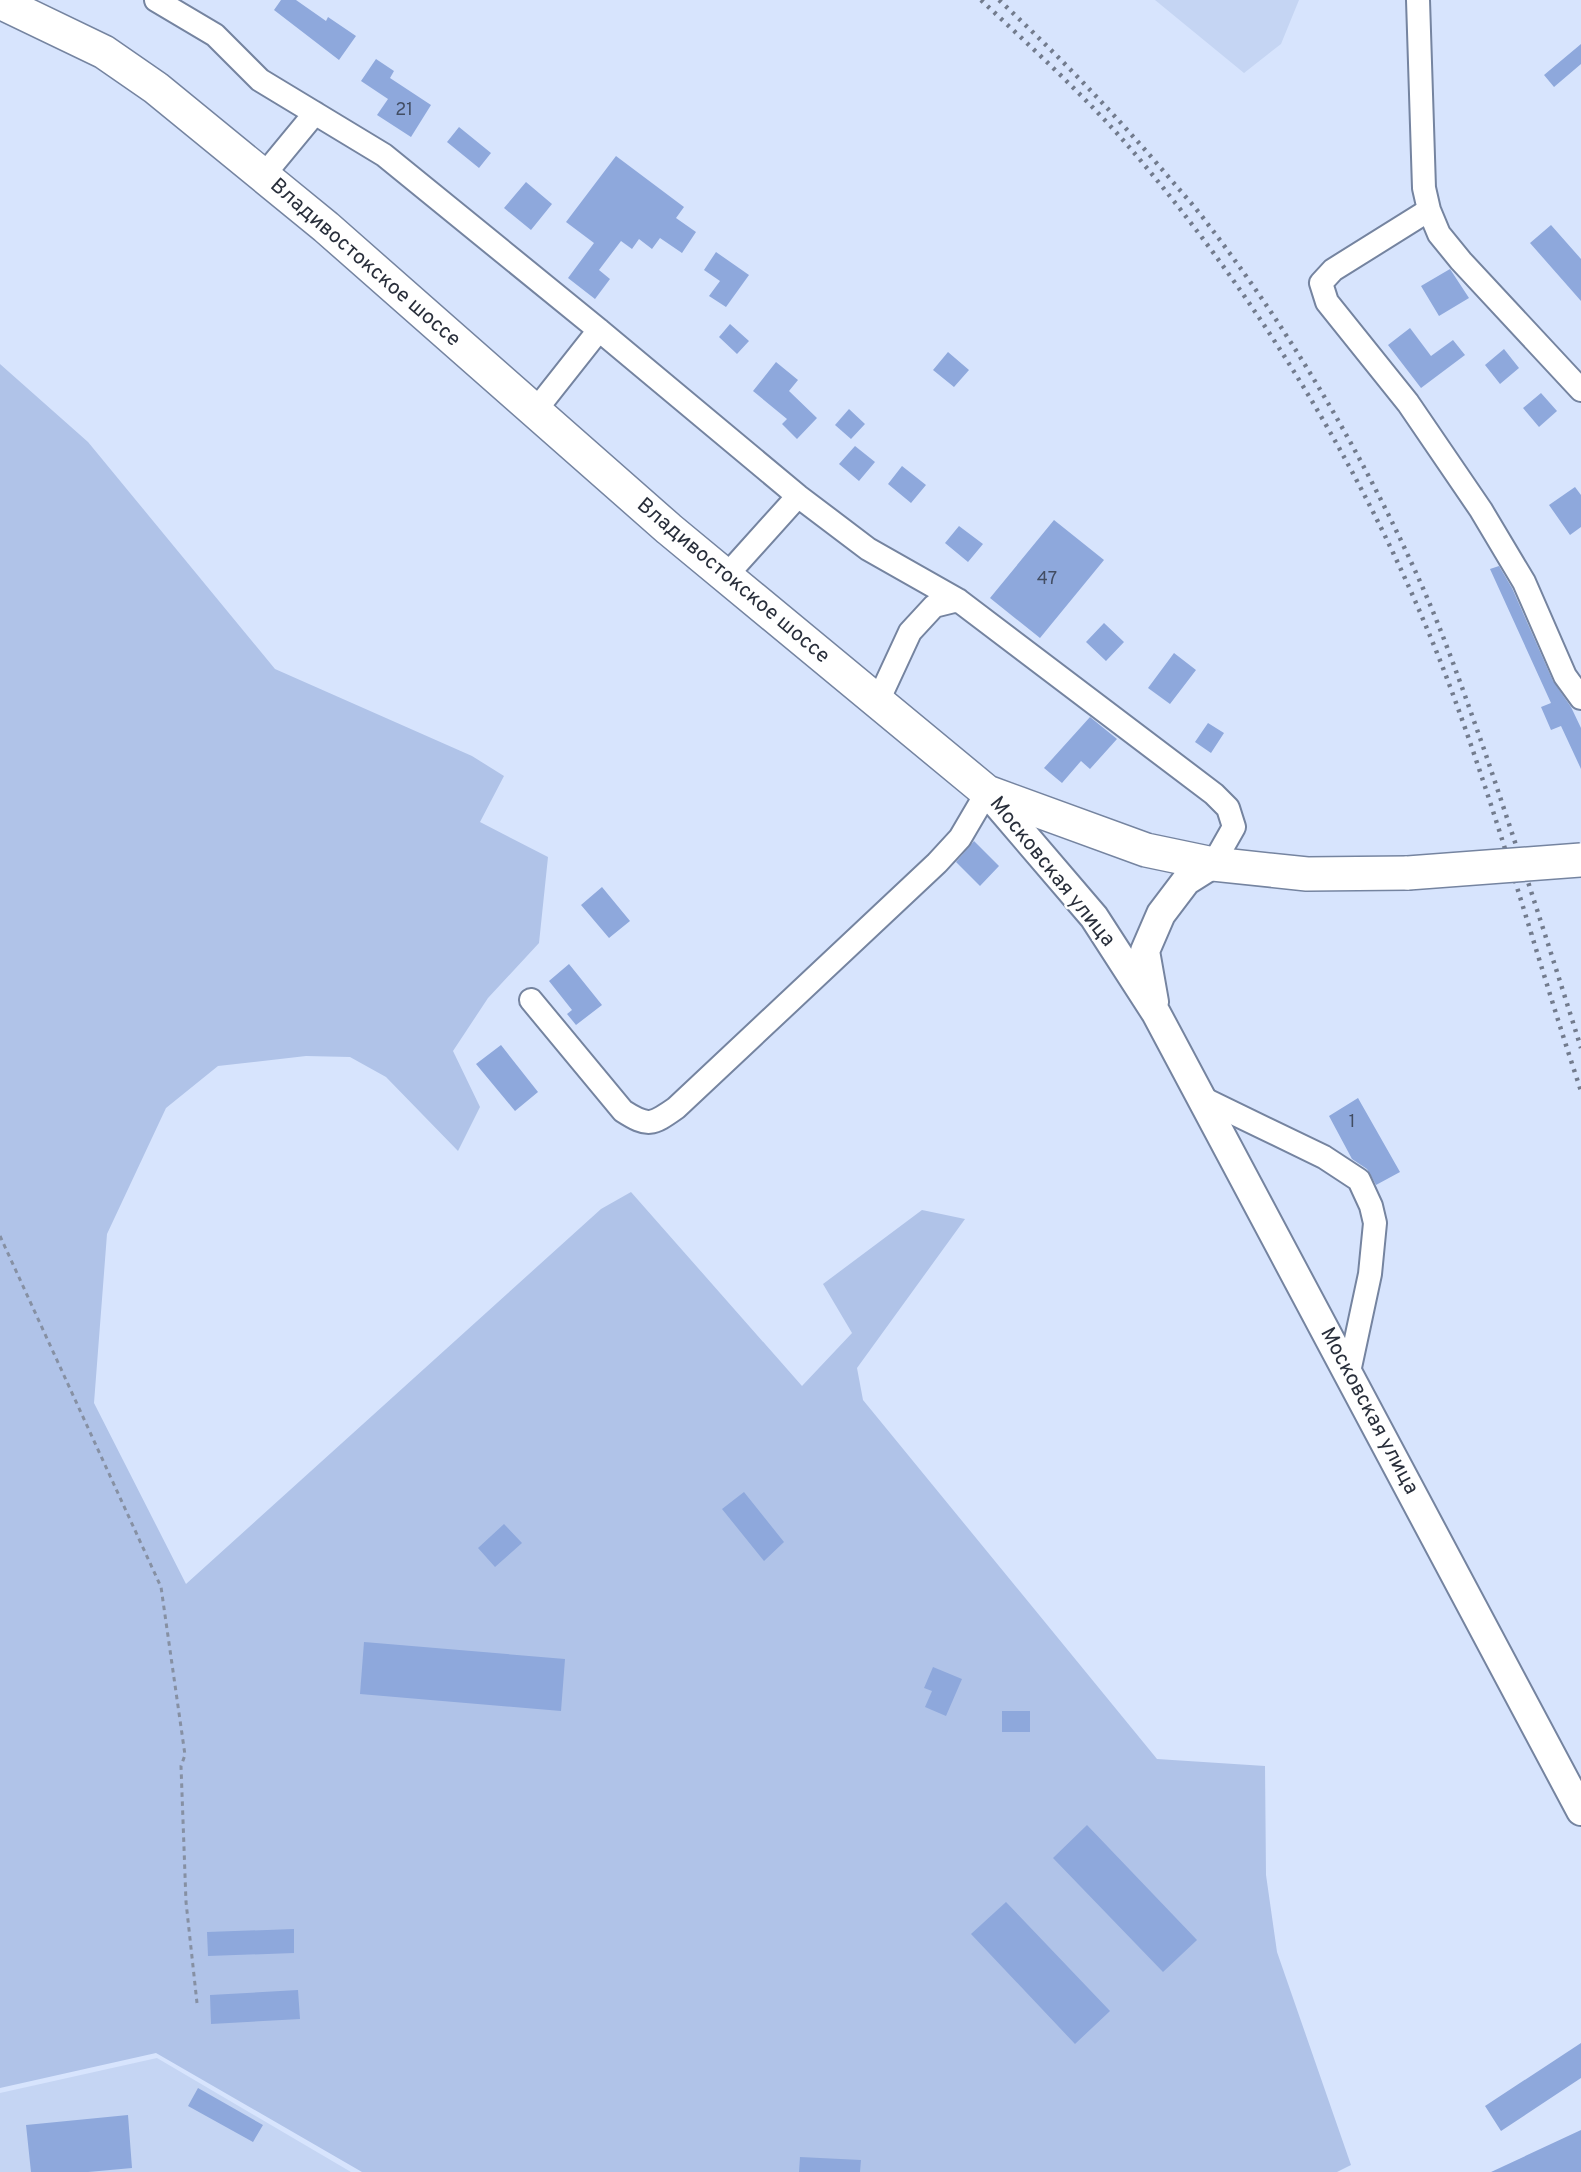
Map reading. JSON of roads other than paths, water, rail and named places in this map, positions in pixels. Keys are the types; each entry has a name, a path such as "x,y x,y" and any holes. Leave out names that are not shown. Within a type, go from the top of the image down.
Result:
{"highway":[{"name":"Владивостокское шоссе","path":"0,3 104,51 156,87 326,227 726,576 987,792 1146,850 1213,864 1307,874 1408,873 1581,860"}],"main road":[{"name":"Московская улица","path":"987,792 1094,917 1156,1013 1581,1811"},
{"name":"Московская улица","path":"1156,1013 1146,951 1161,914 1186,881 1213,864"}],"street":[{"path":"156,0 214,35 260,80 384,155 798,496 868,549 958,600 1214,794 1228,808 1234,827 1213,864"},
{"path":"1418,0 1424,189 1429,210 1439,234 1461,261 1581,390"},
{"path":"263,176 315,113"},
{"path":"1429,210 1333,270 1321,283 1327,302 1408,403 1481,510 1524,582 1565,676 1581,698"},
{"path":"535,411 599,330"},
{"path":"726,576 798,496"},
{"path":"878,701 910,632 934,606 958,600"},
{"path":"531,1000 623,1111 641,1122 659,1120 676,1108 937,863 960,838 987,792"},
{"path":"1202,1098 1324,1157 1359,1180 1371,1206 1375,1223 1370,1274 1349,1372"}],"railway":[{"path":"981,0 1095,110 1130,148 1178,207 1268,330 1346,461 1414,598 1443,668 1498,825 1581,1091"},
{"path":"999,0 1102,102 1202,216 1298,353 1352,444 1400,538 1447,647 1485,752 1581,1048"}]}
